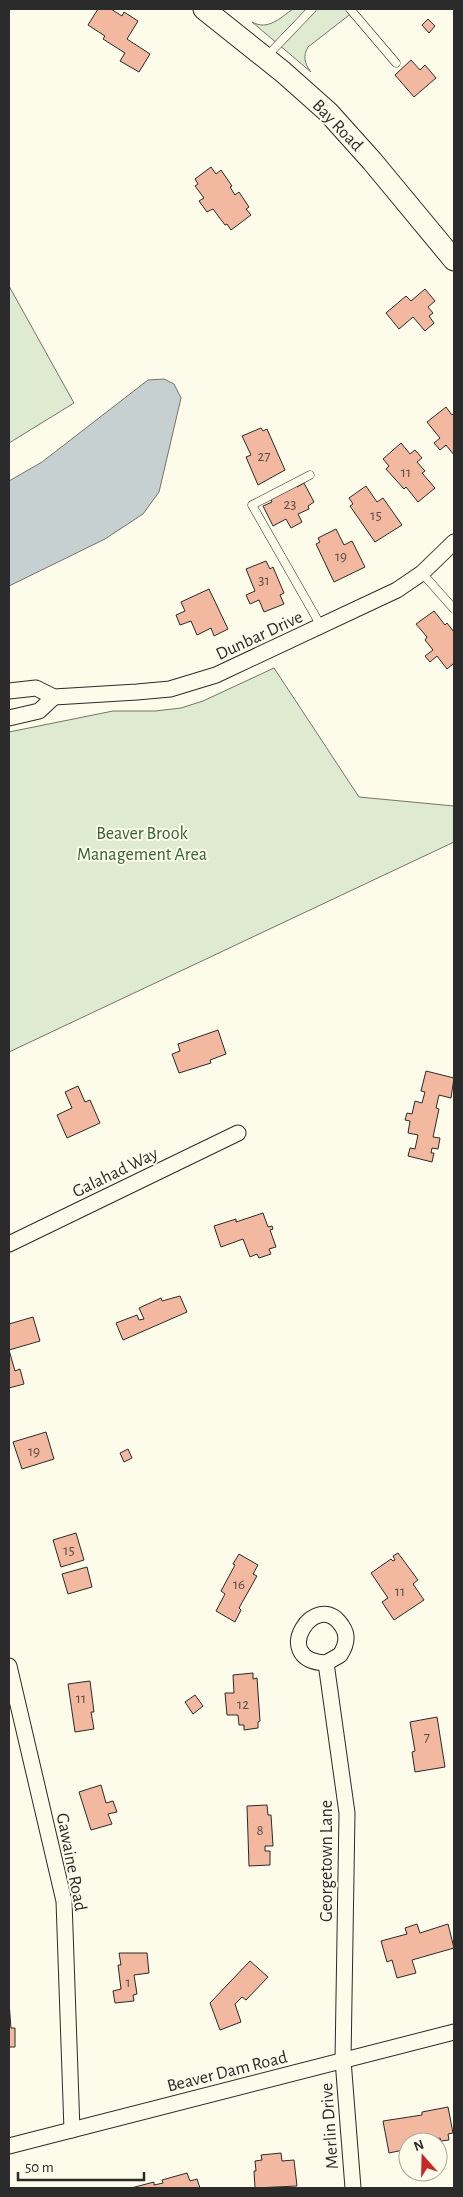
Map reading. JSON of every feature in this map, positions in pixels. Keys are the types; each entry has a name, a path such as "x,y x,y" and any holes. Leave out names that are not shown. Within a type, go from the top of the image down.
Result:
{"main road":[{"name":"Bay Road","path":"204,9 266,58 328,112 372,161 454,260"}],"street":[{"name":"Dunbar Drive","path":"11,691 36,688 54,697 162,689 194,683 216,675 397,590 422,573 454,542"},
{"path":"13,717 39,711 54,697"},
{"name":"Galahad Way","path":"9,1244 238,1133"},
{"name":"Georgetown Lane","path":"326,1663 347,1813 343,2060"},
{"name":"Gawaine Road","path":"9,1666 64,1901 72,2130"},
{"name":"Beaver Dam Road","path":"9,2146 454,2032"},
{"name":"Merlin Drive","path":"343,2060 352,2188"}],"lane":[{"path":"266,58 312,9"},
{"path":"350,9 396,63"},
{"path":"310,475 252,504 321,626"},
{"path":"422,573 454,609"}],"green space":[{"path":"293,9 357,9 308,47 305,59 311,72 252,22 263,25 269,24"},
{"path":"9,286 74,403 9,443"},
{"name":"Beaver Brook Management Area","path":"274,668 359,797 454,806 454,842 9,1052 9,732 113,711 155,711 181,708 203,701"}],"shaded area":[{"path":"164,379 174,384 181,398 159,492 143,514 105,539 9,586 9,481 42,462 148,380"}],"building":[{"path":"98,9 111,9 122,16 124,12 138,21 127,39 150,54 139,72 120,61 125,53 103,39 105,36 88,25"},
{"path":"428,19 435,26 429,33 422,25"},
{"path":"411,60 420,70 425,65 436,78 414,97 395,75"},
{"path":"211,167 216,174 221,170 232,186 230,187 235,195 239,192 249,207 246,209 251,215 231,230 213,209 207,212 199,201 204,198 195,186 198,184 195,179"},
{"path":"425,289 435,301 428,307 433,313 429,316 434,323 425,331 413,317 399,329 386,313 406,296 411,301"},
{"path":"446,407 452,415 454,413 454,455 446,445 440,450 434,443 440,438 427,422"},
{"path":"261,428 263,431 267,429 285,470 258,485 246,457 251,455 242,436"},
{"path":"401,443 410,454 415,450 422,458 417,462 425,471 422,473 435,488 418,502 406,487 404,489 386,469 389,466 383,459"},
{"path":"304,483 314,502 308,506 309,509 298,514 302,522 291,528 286,519 273,526 263,506 272,502 270,498 296,484 297,487"},
{"path":"366,486 377,502 383,498 402,525 375,542 350,506 353,504 349,498"},
{"path":"336,529 344,545 352,541 365,567 334,582 316,544 320,542 318,538"},
{"path":"266,561 270,569 273,567 284,593 280,595 284,604 264,612 259,600 250,604 246,595 255,591 246,569"},
{"path":"209,589 228,629 214,636 211,628 197,635 191,621 180,625 176,615 185,611 181,602"},
{"path":"434,611 445,625 447,623 454,632 454,663 447,669 437,656 430,662 425,656 433,650 425,640 427,637 416,624"},
{"path":"218,1030 226,1054 210,1060 211,1063 179,1073 172,1054 180,1051 178,1044"},
{"path":"426,1071 454,1078 451,1098 439,1095 436,1108 439,1109 433,1137 440,1138 438,1149 432,1148 431,1153 434,1153 432,1162 408,1156 410,1148 415,1149 418,1135 408,1133 410,1121 405,1120 407,1113 412,1114 415,1101 422,1103 425,1092 421,1091"},
{"path":"78,1086 85,1102 90,1100 100,1123 67,1138 57,1115 72,1108 65,1092"},
{"path":"263,1213 268,1227 272,1226 273,1229 270,1230 276,1247 269,1249 271,1254 259,1258 257,1254 250,1257 243,1239 221,1247 214,1226 236,1219 236,1222"},
{"path":"180,1296 187,1312 123,1340 116,1323 137,1315 139,1320 144,1319 139,1308 161,1298 162,1301"},
{"path":"33,1317 40,1341 9,1350 9,1324"},
{"path":"9,1350 15,1371 20,1369 24,1384 9,1388"},
{"path":"46,1432 54,1459 22,1469 13,1442"},
{"path":"128,1449 132,1458 124,1462 120,1453"},
{"path":"76,1533 84,1560 61,1567 53,1540"},
{"path":"398,1553 418,1580 413,1584 424,1600 394,1620 382,1602 388,1598 371,1573 391,1559 395,1560 393,1556"},
{"path":"239,1554 258,1565 253,1574 257,1576 239,1608 241,1610 235,1622 216,1611 225,1594 221,1591"},
{"path":"87,1567 92,1587 68,1594 62,1574"},
{"path":"253,1673 253,1679 257,1678 260,1721 258,1722 258,1728 244,1730 244,1725 239,1725 238,1715 227,1715 225,1693 234,1693 233,1675"},
{"path":"90,1681 94,1712 91,1712 94,1729 75,1732 68,1684"},
{"path":"195,1695 203,1706 193,1714 185,1702"},
{"path":"437,1717 445,1767 415,1772 412,1752 415,1751 410,1722"},
{"path":"101,1785 106,1803 113,1801 117,1812 108,1814 112,1824 91,1830 79,1792"},
{"path":"267,1805 268,1815 271,1815 273,1846 265,1846 265,1851 270,1851 270,1865 249,1866 247,1806"},
{"path":"417,1924 420,1933 448,1924 454,1948 412,1960 416,1973 397,1978 392,1960 387,1962 381,1941 407,1934 405,1928"},
{"path":"119,1953 147,1953 149,1973 134,1975 137,1994 133,1995 134,2001 115,2003 113,1991 121,1989 118,1965 121,1965"},
{"path":"250,1961 268,1977 246,2000 242,1997 235,2004 241,2022 220,2030 210,2003"},
{"path":"9,2002 11,2028 15,2028 15,2047 9,2047"},
{"path":"448,2107 453,2133 398,2132 398,2151 389,2153 383,2121 422,2115 422,2112"},
{"path":"281,2153 282,2161 294,2160 297,2186 255,2188 255,2161 262,2160 261,2155"},
{"path":"187,2173 190,2181 197,2179 200,2188 131,2188 154,2182 154,2185 163,2183 162,2180"}]}
